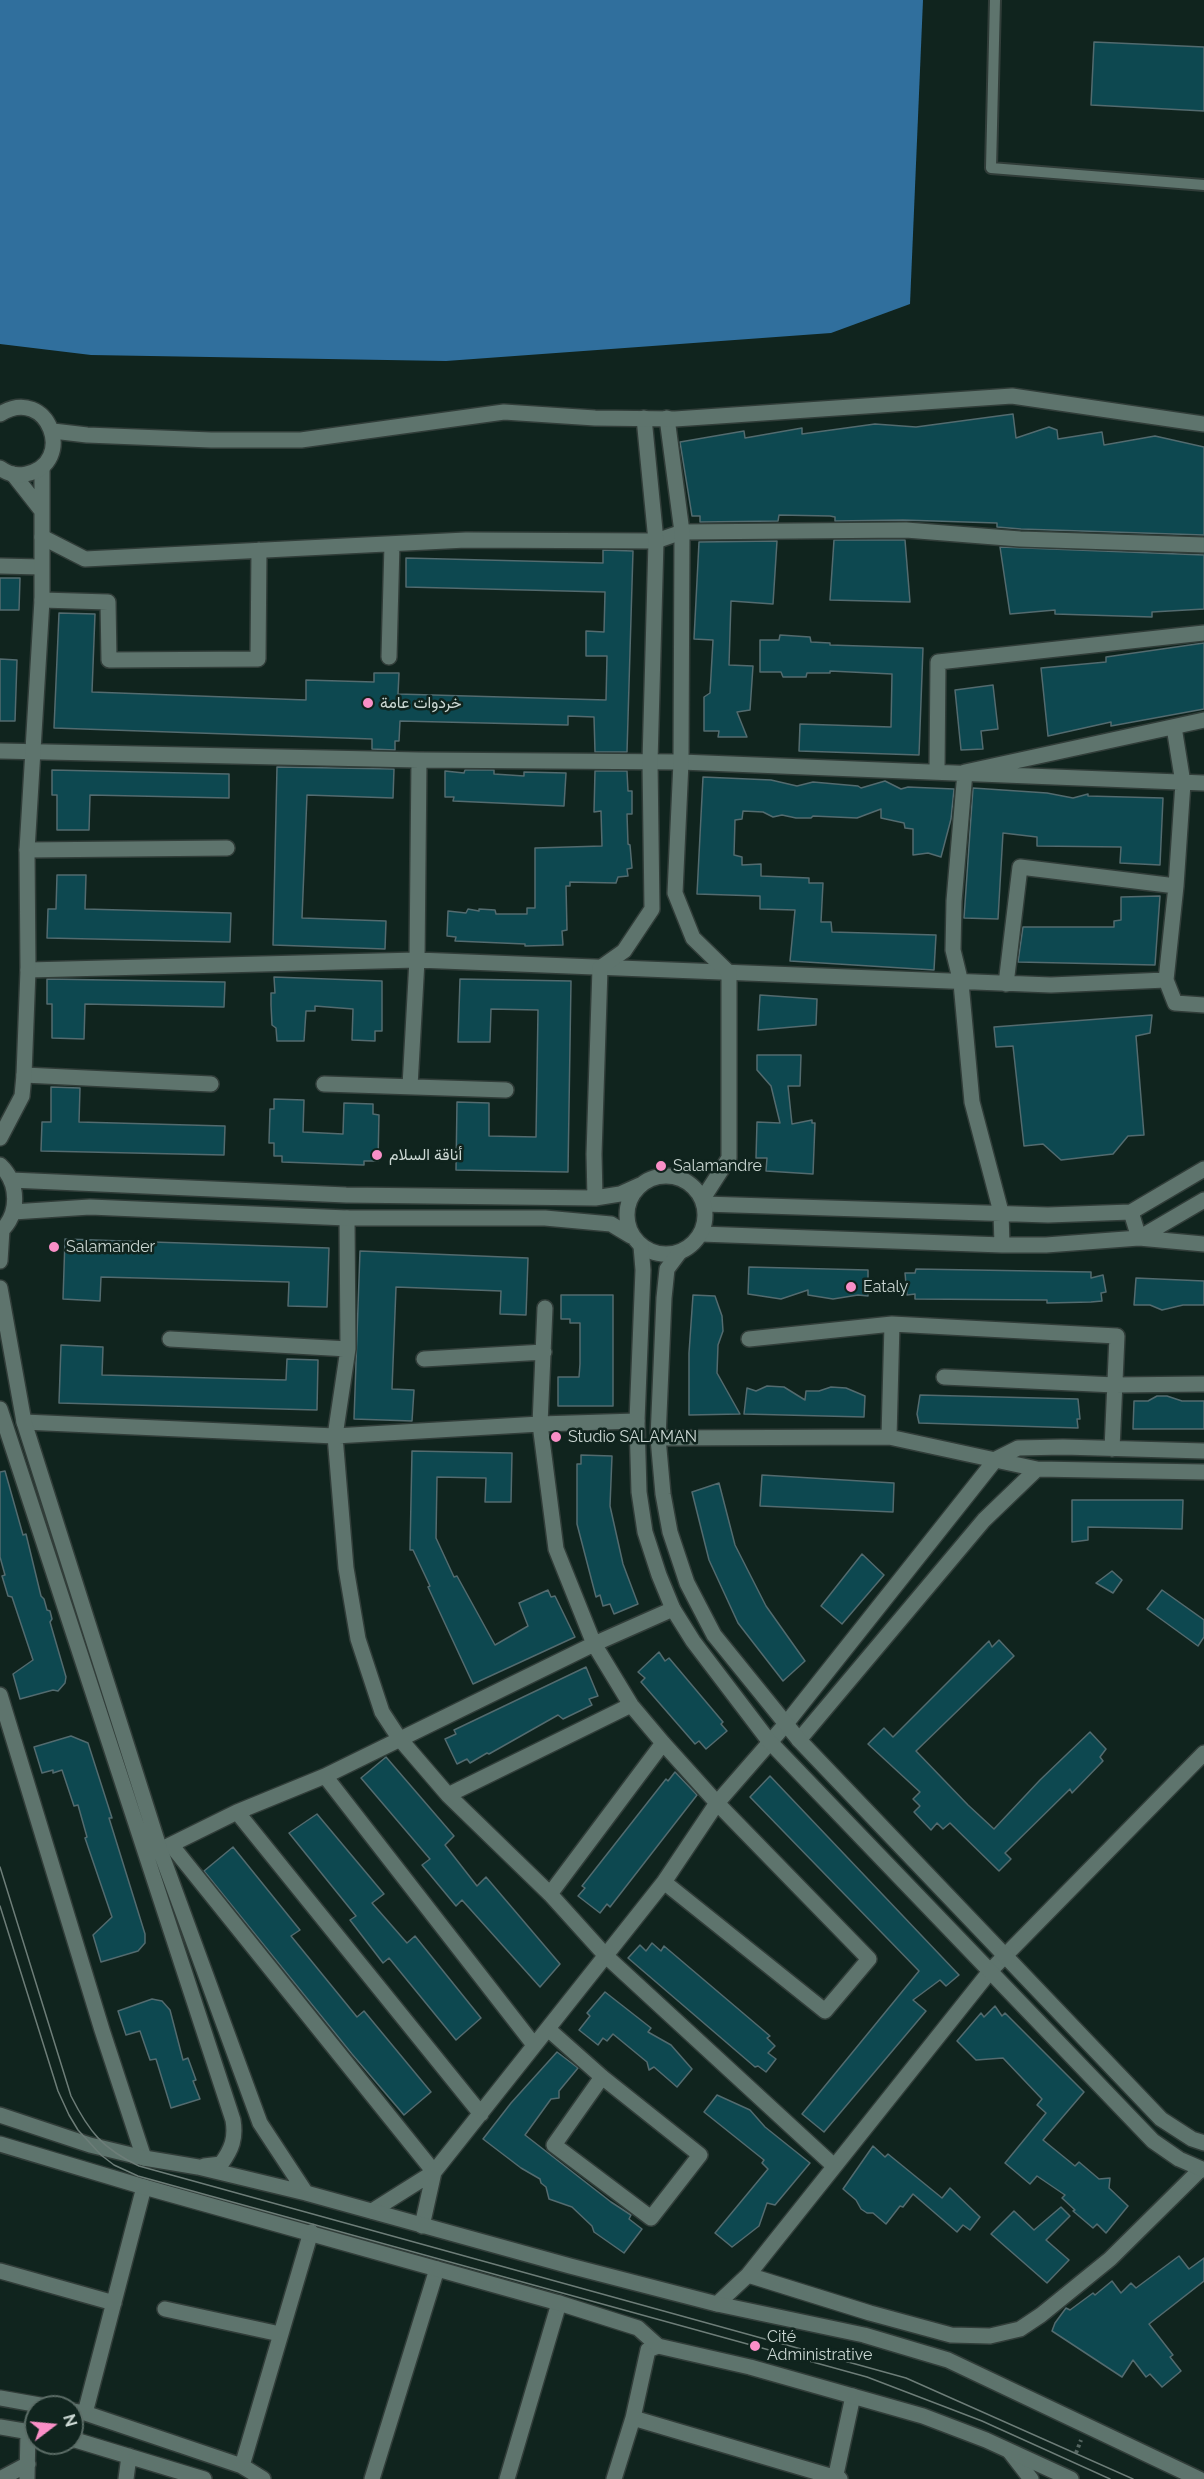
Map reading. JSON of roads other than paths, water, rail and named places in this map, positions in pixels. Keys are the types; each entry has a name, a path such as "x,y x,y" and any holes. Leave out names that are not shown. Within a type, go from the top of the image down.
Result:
{"street":[{"path":"53,431 87,435 211,440 301,440 504,412 667,418 1012,396 1204,424"},
{"path":"0,414 18,407 29,408 39,413 53,431 53,451 42,467 23,475 6,471"},
{"path":"600,968 624,951 652,909 650,762 657,541 644,418"},
{"path":"667,418 682,532 681,762 675,892 693,938 729,973 729,1158 703,1202"},
{"path":"0,1138 22,1096 24,1075 28,970 27,850 42,600 42,467"},
{"path":"6,471 42,511"},
{"path":"42,537 85,559 466,540 657,541 682,532 906,530 1020,539 1204,545"},
{"path":"389,657 392,544"},
{"path":"42,600 108,602 109,660 258,658 259,550"},
{"path":"0,566 41,567"},
{"path":"937,771 938,662 1204,633"},
{"path":"965,772 1204,720"},
{"path":"1174,727 1183,783 1176,886 1166,980 1175,1003 1204,1005"},
{"path":"0,751 420,760 681,762 1204,783"},
{"path":"410,1086 417,960 420,760"},
{"path":"965,772 954,901 953,950 961,983 972,1102 1001,1212 1002,1245"},
{"path":"27,850 227,848"},
{"path":"1006,984 1020,867 1176,886"},
{"path":"28,970 417,960 961,983 1051,985 1166,980"},
{"path":"595,1198 594,1154 600,968"},
{"path":"24,1075 211,1084"},
{"path":"324,1084 506,1090"},
{"path":"0,1165 11,1180 15,1202 13,1212 1,1231 0,1261"},
{"path":"703,1202 1048,1215 1131,1212 1204,1169"},
{"path":"11,1180 346,1195 595,1198 620,1194 651,1178 677,1177 688,1183 703,1202 705,1219 701,1234 691,1246 680,1253 667,1269 658,1438 663,1494 670,1532 687,1583 714,1635 798,1740 1161,2120 1192,2139 1204,2143"},
{"path":"640,1185 631,1196 626,1209 627,1223 636,1241 643,1270 637,1421 639,1492 645,1532 673,1609 693,1641 769,1741 1153,2141 1179,2159 1203,2169 1110,2259 1041,2315 1020,2329 990,2336 951,2335 870,2313 748,2275"},
{"path":"1139,1239 1204,1200"},
{"path":"13,1212 90,1207 347,1218 545,1218 611,1224 652,1253 666,1255 680,1253"},
{"path":"1131,1212 1139,1239"},
{"path":"347,1218 348,1349 335,1436 346,1568 358,1639 382,1712 399,1738 448,1795 550,1894 606,1956 834,2166"},
{"path":"701,1234 1002,1245 1046,1245 1139,1239 1204,1244"},
{"path":"0,1288 24,1422 166,1848 260,2123 306,2193"},
{"path":"545,1308 540,1424 556,1550 594,1644 631,1705 663,1743 717,1803 869,1959 825,2011 664,1882"},
{"path":"889,1437 892,1324"},
{"path":"749,1340 892,1324 1117,1336 1112,1449"},
{"path":"170,1339 348,1349"},
{"path":"424,1359 544,1352"},
{"path":"944,1377 1114,1385 1204,1384"},
{"path":"0,1409 233,2120 234,2141 221,2164 198,2167"},
{"path":"24,1422 335,1436 540,1424 637,1421"},
{"path":"658,1438 889,1437 1037,1469 1204,1472"},
{"path":"372,2211 434,2172 664,1882 717,1803 785,1725 996,1459 1018,1448 1204,1451"},
{"path":"798,1740 984,1520 1037,1469"},
{"path":"166,1848 237,1812 325,1776 594,1644 673,1609"},
{"path":"0,1695 102,2030 144,2158"},
{"path":"448,1795 631,1705"},
{"path":"550,1894 663,1743"},
{"path":"717,2304 748,2275 991,1970 1204,1753"},
{"path":"325,1776 534,2045"},
{"path":"237,1812 481,2114"},
{"path":"166,1848 434,2172"},
{"path":"548,2029 602,2078 700,2155 651,2218 554,2145 602,2078"},
{"path":"0,2115 90,2145 144,2158 198,2167 306,2193 717,2304 864,2335 948,2360 1200,2479"},
{"path":"0,2144 144,2187 559,2303 638,2328 658,2346 750,2367 923,2416 1071,2479"},
{"path":"422,2226 434,2172"},
{"path":"84,2395 114,2303 144,2187"},
{"path":"242,2466 311,2232"},
{"path":"372,2479 437,2269"},
{"path":"0,2271 114,2303"},
{"path":"507,2479 559,2303"},
{"path":"165,2309 280,2334"},
{"path":"614,2479 633,2418 648,2350 658,2346"},
{"path":"633,2418 837,2479 853,2396"},
{"path":"0,2398 24,2402"},
{"path":"84,2414 242,2466 262,2479"},
{"path":"0,2427 24,2431"},
{"path":"84,2443 204,2479"},
{"path":"1011,2452 1031,2479"},
{"path":"0,2479 28,2472 30,2455"},
{"path":"126,2479 129,2456"}],"lane":[{"path":"995,0 991,168 1204,185"}],"water":[{"path":"0,0 923,0 910,304 831,333 446,361 91,355 0,344"}],"tram line":[{"path":"0,1867 71,2096 84,2120 98,2138 126,2160 139,2166 906,2378 1133,2479"},
{"path":"0,1906 58,2091 78,2130 101,2155 114,2165 138,2176 867,2377 982,2421 1110,2479"}],"place":[{"name":"خردوات عامة","path":"368,703"},
{"name":"أناقة السلام","path":"377,1155"},
{"name":"Salamandre","path":"661,1166"},
{"name":"Salamander","path":"54,1247"},
{"name":"Eataly","path":"851,1287"},
{"name":"Studio SALAMAN","path":"556,1437"},
{"name":"Cité Administrative","path":"755,2346"}]}
